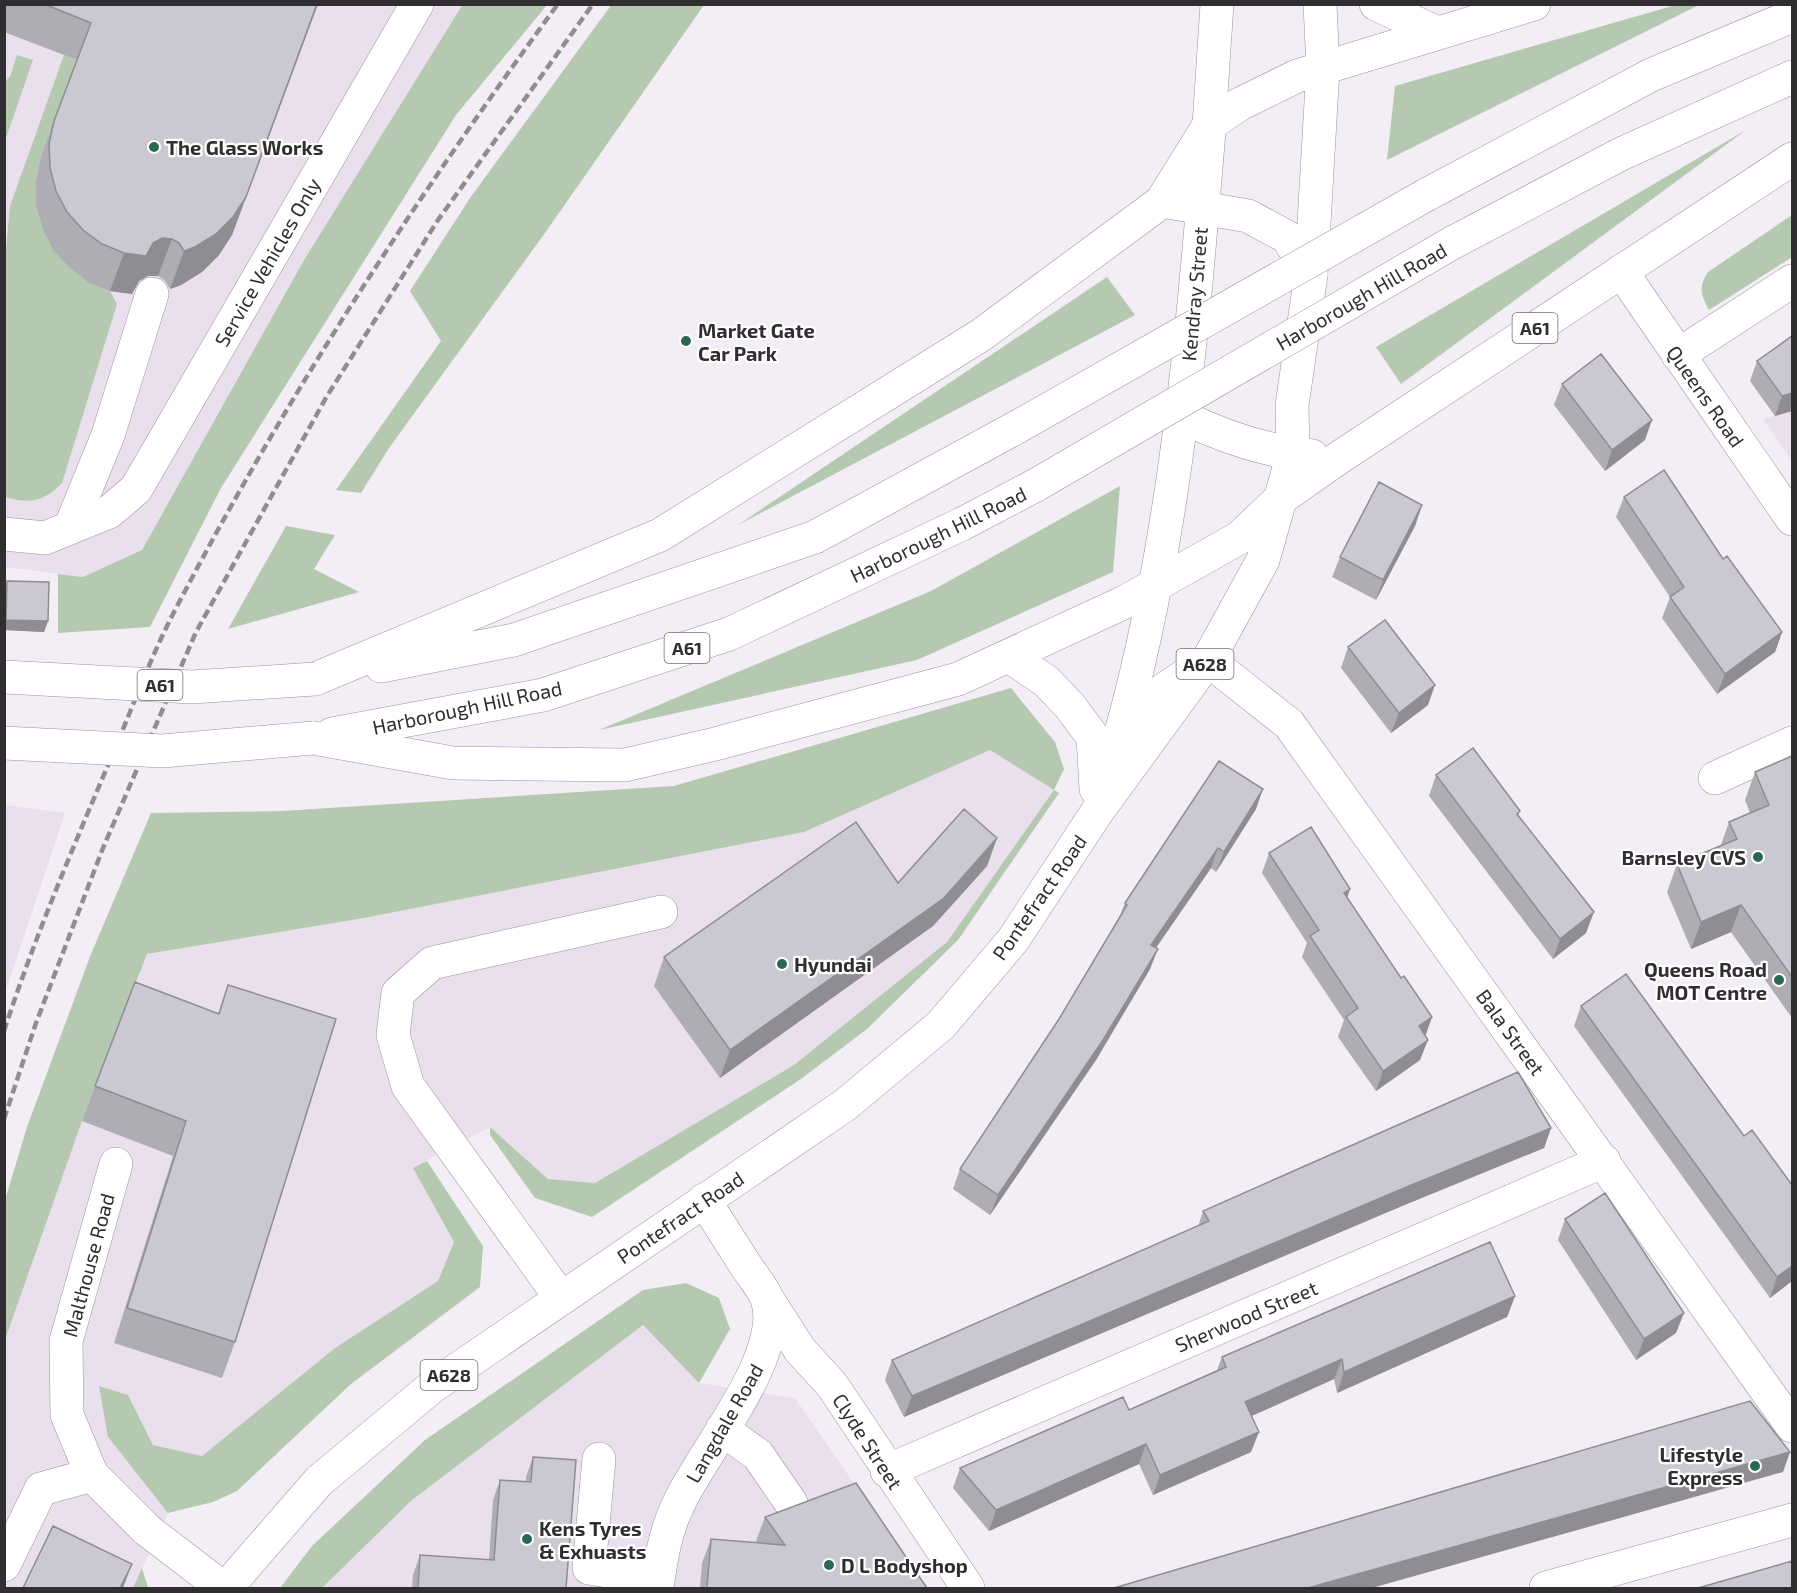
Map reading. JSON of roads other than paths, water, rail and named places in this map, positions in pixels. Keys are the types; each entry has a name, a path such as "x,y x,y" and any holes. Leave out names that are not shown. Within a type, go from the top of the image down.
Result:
{"main road":[{"name":"Service Vehicles Only","path":"4,534 45,538 109,512 136,489 417,4"},
{"name":"Kendray Street","path":"1157,583 1183,417 1203,207 1217,4"},
{"path":"1280,500 1293,454 1292,405 1311,276 1323,68 1320,4"},
{"path":"1376,4 1437,33"},
{"name":"A61","path":"315,679 660,535 981,335 1162,201 1209,125 1240,104 1297,76 1534,4"},
{"name":"A61","path":"4,677 192,687 315,679 514,640 815,537 1019,426 1426,195 1651,75 1792,16"},
{"name":"Harborough Hill Road","path":"4,743 162,751 313,738 543,695 729,634 962,524 1035,486 1452,243 1621,154 1792,76"},
{"name":"A61","path":"313,738 453,763 625,765 715,744 958,679 1125,602 1239,538 1280,500 1337,459 1792,159"},
{"path":"1162,201 1248,216 1287,237 1311,276"},
{"name":"Queens Road","path":"1622,272 1678,355 1788,502"},
{"path":"1678,355 1792,281"},
{"path":"70,528 108,435 152,294"},
{"path":"1183,417 1220,435 1293,454 1337,459"},
{"name":"Pontefract Road","path":"225,1588 319,1481 433,1386 845,1105 941,1025 1013,940 1097,812 1208,660 1263,560 1280,500"},
{"name":"Pontefract Road","path":"1097,812 1114,758 1157,583"},
{"path":"1009,656 1046,681 1093,737 1097,812"},
{"name":"Pontefract Road","path":"1114,758 1162,691 1208,660"},
{"name":"Bala Street","path":"1208,660 1289,724 1792,1425"},
{"path":"1714,778 1792,743"},
{"path":"561,1298 408,1086 393,1035 398,993 432,963 661,912"},
{"name":"Sherwood Street","path":"887,1471 1604,1161"},
{"name":"Malthouse Road","path":"116,1164 66,1341 67,1415 92,1475 147,1530 225,1588"},
{"name":"Langdale Road","path":"657,1584 665,1538 677,1506 694,1471 745,1392 770,1335 770,1316 766,1296 704,1200"},
{"name":"Clyde Street","path":"766,1296 800,1350 832,1385 887,1471 968,1588"},
{"path":"722,1428 758,1455 791,1503"},
{"path":"599,1459 589,1568 657,1584"},
{"path":"4,1565 41,1489 92,1475"},
{"path":"1546,1588 1792,1520"}],"railway":[{"path":"4,1031 56,890 149,666 172,616 215,536 259,457 353,302 453,152 558,4"},
{"path":"4,1119 36,1023 103,848 196,632 327,396 438,220 593,4"}],"place":[{"name":"The Glass Works","path":"154,147"},
{"name":"Market Gate Car Park","path":"686,341"},
{"name":"Barnsley CVS","path":"1758,857"},
{"name":"Hyundai","path":"782,964"},
{"name":"Queens Road MOT Centre","path":"1779,980"},
{"name":"Lifestyle Express","path":"1755,1466"},
{"name":"Kens Tyres & Exhuasts","path":"527,1539"},
{"name":"D L Bodyshop","path":"829,1565"}]}
